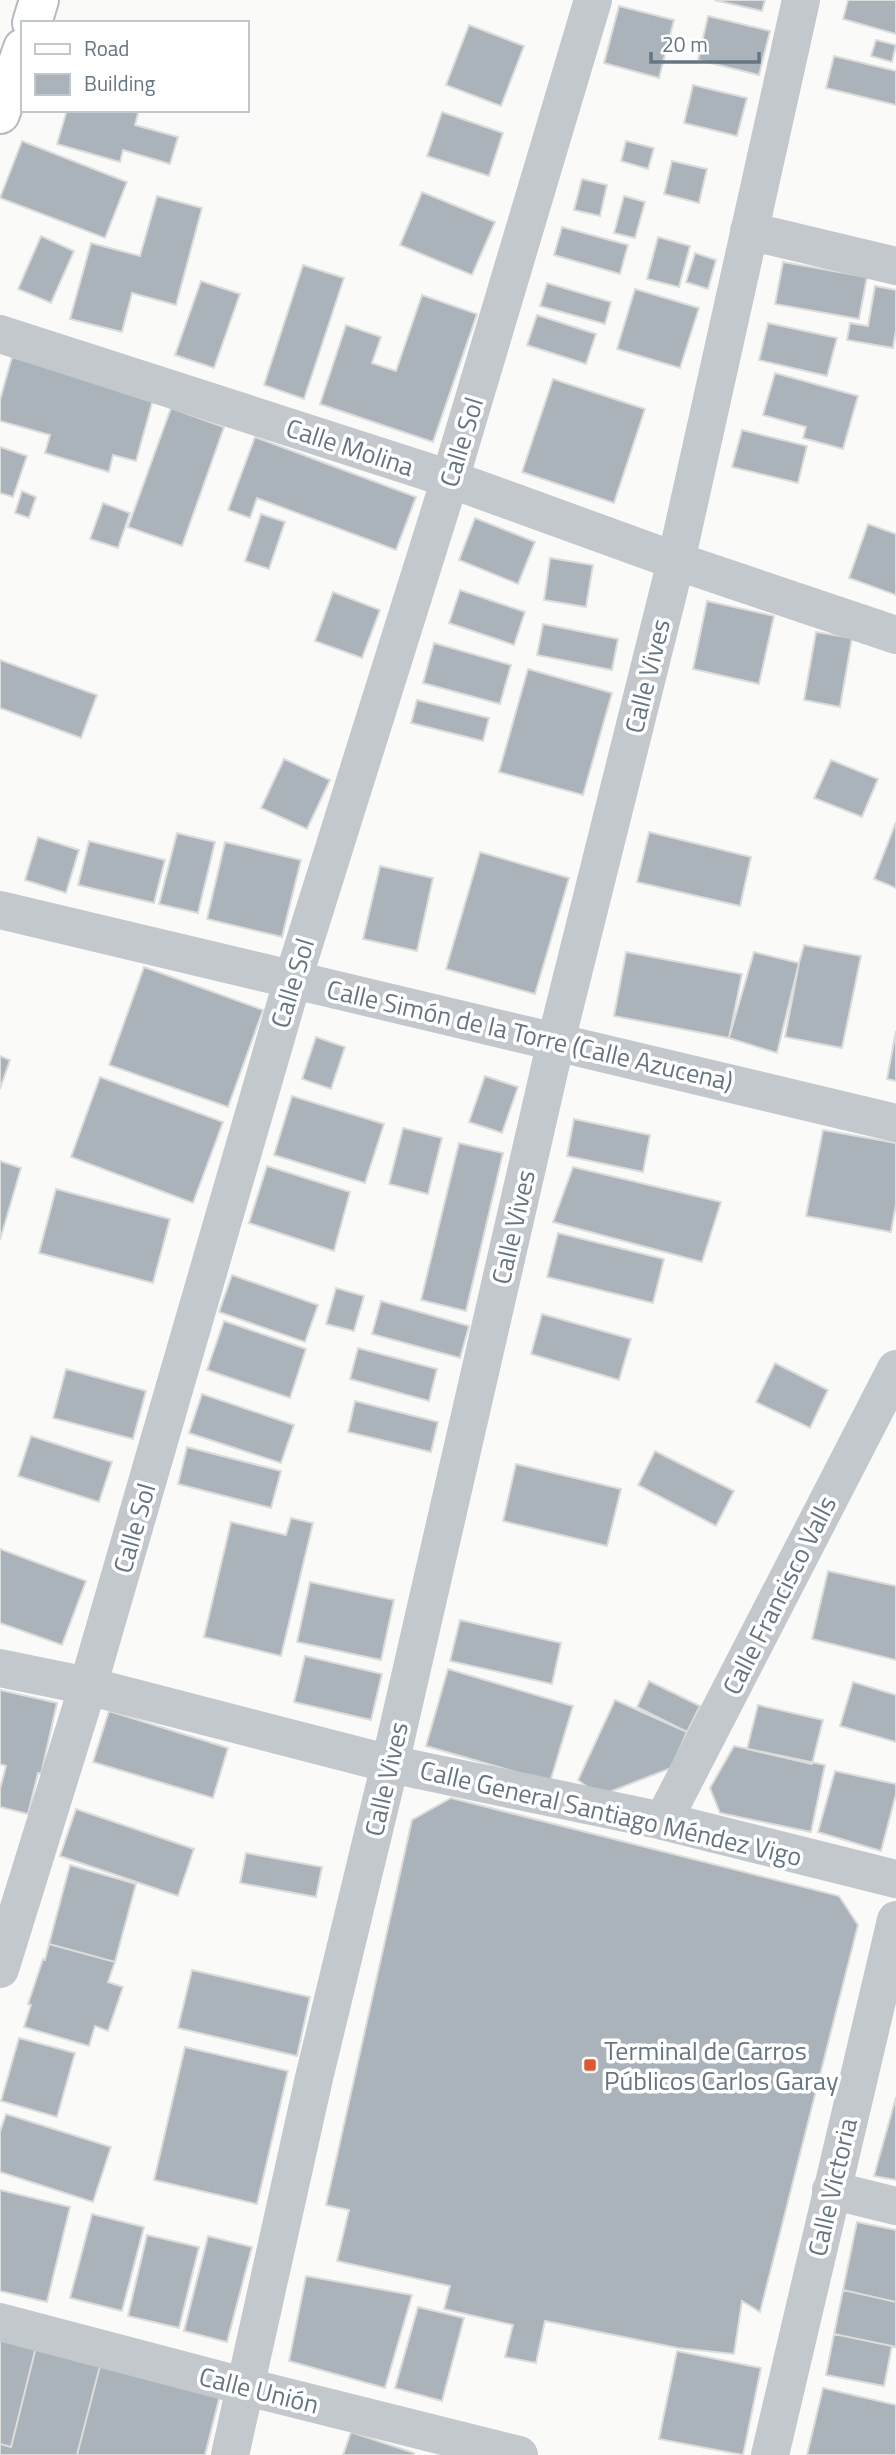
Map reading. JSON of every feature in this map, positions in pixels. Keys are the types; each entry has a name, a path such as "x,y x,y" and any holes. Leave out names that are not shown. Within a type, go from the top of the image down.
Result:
{"main road":[{"path":"33,21 39,0"},
{"path":"0,114 21,54"}],"street":[{"name":"Calle Sol","path":"0,1969 88,1686 293,979 450,479 593,0"},
{"name":"Calle Vives","path":"230,2455 314,2078 390,1764 556,1041 676,561 801,0"},
{"path":"749,231 896,266"},
{"name":"Calle Molina","path":"0,334 450,479 676,561 896,635"},
{"name":"Calle Simón de la Torre (Calle Azucena)","path":"0,910 896,1123"},
{"name":"Calle Francisco Valls","path":"663,1821 896,1368"},
{"name":"Calle General Santiago Méndez Vigo","path":"0,1668 88,1686 390,1764 663,1821 896,1879"},
{"name":"Calle Victoria","path":"770,2455 896,1920"},
{"path":"831,2190 896,2206"},
{"name":"Calle Unión","path":"0,2322 519,2455"}],"building":[{"path":"714,0 765,0 762,11"},
{"path":"848,0 896,0 896,34 843,19"},
{"path":"619,6 674,20 659,78 604,63"},
{"path":"708,16 770,31 759,75 698,60"},
{"path":"469,25 524,46 501,106 446,85"},
{"path":"876,40 896,45 892,62 871,56"},
{"path":"834,56 896,71 896,105 826,88"},
{"path":"693,85 747,98 737,136 684,123"},
{"path":"66,112 138,112 135,125 178,137 170,164 123,150 120,162 57,144"},
{"path":"442,112 503,133 489,176 427,156"},
{"path":"22,141 127,182 105,238 0,198"},
{"path":"626,141 654,148 648,169 621,161"},
{"path":"672,161 707,169 699,203 664,194"},
{"path":"582,179 607,185 600,216 574,210"},
{"path":"422,192 495,222 472,275 400,245"},
{"path":"157,196 202,208 176,305 132,293 122,332 70,319 91,243 140,256"},
{"path":"624,196 645,202 635,238 614,233"},
{"path":"562,227 628,245 620,274 554,255"},
{"path":"41,236 74,251 51,303 18,289"},
{"path":"658,237 690,246 679,287 647,279"},
{"path":"695,253 716,260 708,289 686,282"},
{"path":"783,262 867,277 859,319 775,304"},
{"path":"303,265 344,278 304,399 264,385"},
{"path":"201,281 240,294 214,368 175,355"},
{"path":"547,283 611,302 605,324 540,306"},
{"path":"875,286 896,290 893,348 847,340 850,323 868,326"},
{"path":"635,289 699,308 680,368 617,349"},
{"path":"422,295 477,314 433,442 320,404 346,325 381,337 372,363 396,371"},
{"path":"537,315 596,334 586,364 527,345"},
{"path":"768,323 837,338 827,376 759,360"},
{"path":"12,357 154,396 136,461 113,455 109,472 45,453 50,435 0,421 0,400"},
{"path":"775,373 858,396 843,449 803,438 806,427 763,415"},
{"path":"553,379 645,409 614,503 522,472"},
{"path":"171,408 224,427 182,546 128,527"},
{"path":"742,430 807,446 798,483 732,467"},
{"path":"255,437 416,497 396,550 257,498 250,518 228,510"},
{"path":"0,447 27,456 13,497 0,493"},
{"path":"22,491 36,497 29,518 15,513"},
{"path":"103,503 130,513 118,548 90,539"},
{"path":"261,514 285,522 269,569 245,561"},
{"path":"475,518 535,542 518,584 459,560"},
{"path":"868,524 896,534 896,595 849,578"},
{"path":"550,558 593,565 586,607 544,600"},
{"path":"460,590 525,612 514,645 449,623"},
{"path":"333,592 380,610 362,658 315,641"},
{"path":"707,601 774,616 759,684 693,669"},
{"path":"543,624 618,639 612,670 537,655"},
{"path":"816,632 852,638 840,707 804,700"},
{"path":"434,643 511,665 500,704 423,683"},
{"path":"0,660 97,695 81,738 0,708"},
{"path":"528,669 612,693 583,795 499,772"},
{"path":"417,700 489,718 483,741 411,723"},
{"path":"284,759 330,780 307,829 261,808"},
{"path":"831,760 878,779 862,817 814,798"},
{"path":"896,822 896,888 874,879"},
{"path":"649,832 751,857 740,906 637,882"},
{"path":"177,833 215,842 198,913 159,904"},
{"path":"38,837 79,850 66,893 25,880"},
{"path":"89,841 165,860 154,903 78,885"},
{"path":"225,842 301,860 282,937 207,919"},
{"path":"480,852 569,878 535,994 446,969"},
{"path":"380,866 433,878 417,951 363,939"},
{"path":"804,945 861,956 842,1048 785,1037"},
{"path":"626,952 742,974 729,1038 614,1016"},
{"path":"754,952 799,963 777,1053 729,1038"},
{"path":"144,967 263,1010 228,1107 109,1065"},
{"path":"896,1031 896,1081 887,1079"},
{"path":"316,1037 345,1047 331,1089 302,1079"},
{"path":"0,1056 10,1060 0,1089"},
{"path":"485,1076 518,1087 502,1133 469,1122"},
{"path":"100,1077 223,1122 193,1203 71,1157"},
{"path":"292,1096 384,1124 365,1183 274,1155"},
{"path":"574,1119 650,1135 643,1172 567,1156"},
{"path":"403,1128 442,1138 428,1194 389,1184"},
{"path":"823,1130 896,1143 896,1204 891,1232 806,1216"},
{"path":"459,1143 503,1153 466,1311 421,1300"},
{"path":"0,1161 21,1168 0,1240"},
{"path":"267,1166 350,1192 334,1251 249,1223"},
{"path":"573,1167 721,1202 702,1262 553,1222"},
{"path":"56,1189 170,1219 153,1283 39,1253"},
{"path":"558,1233 664,1259 653,1303 547,1277"},
{"path":"232,1275 318,1305 305,1342 219,1312"},
{"path":"336,1288 364,1296 354,1331 326,1324"},
{"path":"381,1301 469,1326 460,1358 372,1334"},
{"path":"542,1314 631,1339 619,1380 531,1354"},
{"path":"224,1321 306,1349 290,1398 207,1370"},
{"path":"358,1348 437,1369 429,1401 350,1379"},
{"path":"775,1363 828,1390 810,1428 756,1402"},
{"path":"66,1369 146,1391 133,1439 53,1418"},
{"path":"202,1394 294,1425 281,1463 189,1433"},
{"path":"355,1401 438,1422 431,1452 348,1432"},
{"path":"31,1436 112,1462 99,1502 18,1476"},
{"path":"187,1447 281,1471 271,1508 178,1484"},
{"path":"655,1451 734,1491 716,1526 638,1485"},
{"path":"516,1464 621,1489 607,1546 503,1521"},
{"path":"291,1518 313,1523 281,1656 204,1637 231,1522 286,1535"},
{"path":"0,1549 86,1581 62,1645 0,1623"},
{"path":"828,1571 896,1586 896,1660 812,1639"},
{"path":"310,1582 394,1600 381,1660 297,1642"},
{"path":"460,1620 561,1643 552,1684 450,1661"},
{"path":"305,1656 382,1674 371,1720 294,1702"},
{"path":"448,1669 573,1706 550,1782 426,1746"},
{"path":"649,1681 700,1706 687,1732 637,1707"},
{"path":"853,1682 896,1695 896,1742 840,1726"},
{"path":"0,1690 57,1703 41,1774 38,1773 28,1814 0,1807 0,1789 6,1766 0,1764"},
{"path":"615,1700 687,1732 671,1768 599,1796 578,1780"},
{"path":"758,1705 823,1720 812,1764 747,1749"},
{"path":"109,1711 228,1748 213,1798 93,1762"},
{"path":"734,1746 825,1765 811,1832 720,1813 710,1788"},
{"path":"835,1771 896,1784 896,1794 881,1851 818,1832"},
{"name":"Terminal de Carros Públicos Carlos Garay","path":"451,1798 839,1896 858,1925 760,2312 742,2301 734,2354 678,2348 545,2321 536,2363 505,2357 513,2325 444,2309 450,2286 337,2261 349,2210 326,2205 412,1820"},
{"path":"76,1809 194,1849 178,1896 60,1856"},
{"path":"246,1853 322,1867 316,1897 240,1883"},
{"path":"70,1865 136,1884 115,1962 49,1944"},
{"path":"49,1944 115,1962 108,1982 123,1987 108,2031 95,2026 89,2046 24,2027 31,2005 28,2004"},
{"path":"192,1970 310,1997 297,2056 178,2028"},
{"path":"19,2038 75,2053 57,2117 1,2101"},
{"path":"185,2047 288,2071 257,2204 154,2180"},
{"path":"896,2097 896,2180 874,2176"},
{"path":"6,2114 111,2147 93,2202 0,2172 0,2132"},
{"path":"0,2190 70,2207 47,2302 0,2291"},
{"path":"92,2214 144,2227 122,2311 70,2298"},
{"path":"857,2222 896,2230 896,2302 843,2290"},
{"path":"147,2235 199,2247 179,2328 128,2316"},
{"path":"208,2236 252,2247 227,2342 184,2331"},
{"path":"306,2276 412,2295 385,2388 289,2361"},
{"path":"843,2290 896,2302 896,2347 834,2334"},
{"path":"418,2307 464,2318 442,2401 395,2388"},
{"path":"834,2334 892,2346 884,2386 826,2375"},
{"path":"0,2337 36,2347 11,2447 0,2444"},
{"path":"36,2347 100,2366 77,2455 0,2455 0,2444 11,2447"},
{"path":"677,2351 761,2368 743,2455 659,2439"},
{"path":"100,2366 221,2391 205,2455 77,2455"},
{"path":"823,2388 896,2405 896,2455 807,2455"},
{"path":"351,2432 414,2453 343,2455"}],"place":[{"name":"Terminal de Carros Públicos Carlos Garay","path":"590,2065"}]}
